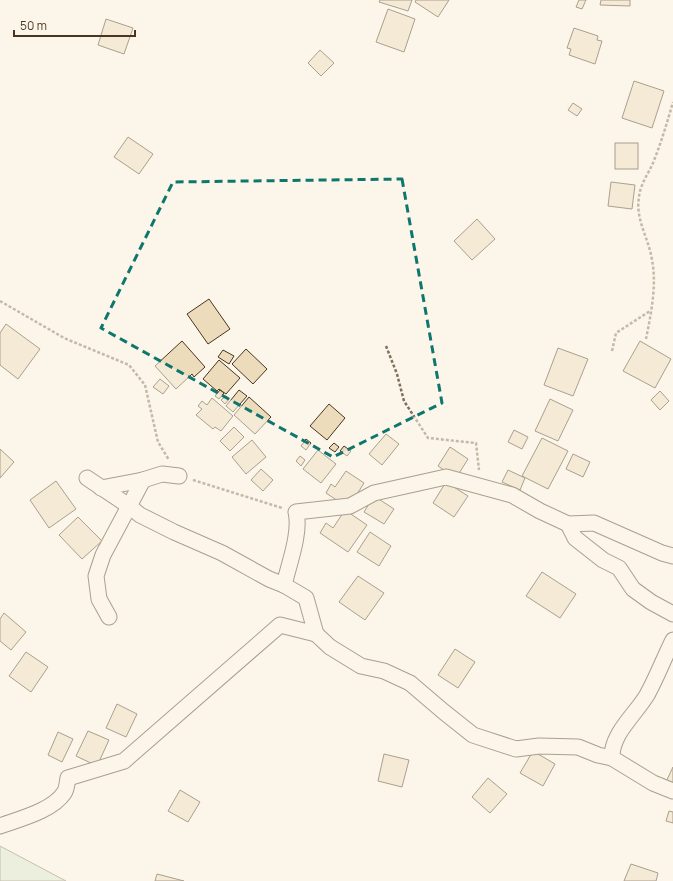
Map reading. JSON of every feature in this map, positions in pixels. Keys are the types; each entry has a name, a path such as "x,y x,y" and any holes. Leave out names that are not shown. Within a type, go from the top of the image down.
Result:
{"street":[{"path":"101,488 144,480 162,474 179,476"},
{"path":"284,585 297,532 298,519 296,512 350,506 374,493 446,476 512,495 540,511 568,524 594,523 662,553 673,556"},
{"path":"87,478 140,515 222,553 306,598 316,634"},
{"path":"109,617 99,598 96,576 103,555 144,480"},
{"path":"568,524 575,538 603,560 619,568 632,589 651,602 673,614"},
{"path":"0,826 33,815 53,804 65,793 68,778 124,761 280,625 316,634 330,646 361,666 384,671 410,683 473,735 516,749 539,746 578,746 598,755 612,758 654,784 673,791"},
{"path":"612,758 611,750 620,733 646,696 673,640"}],"path":[{"path":"646,339 651,311 654,273 652,258 639,213 638,197 666,129 673,102"},
{"path":"0,301 64,338 129,365 146,385 158,442 179,476 296,512"},
{"path":"612,351 616,333 651,311"},
{"path":"386,346 397,374 404,401 428,438 476,443 481,486"}],"highlighted area":[{"path":"402,179 442,403 333,457 101,328 173,182"}],"green space":[{"path":"0,846 66,881 0,881"}],"building":[{"path":"380,0 412,0 408,11 379,2"},
{"path":"416,0 449,0 438,17 415,2"},
{"path":"579,0 586,0 582,9 576,7"},
{"path":"601,0 630,0 630,6 600,5"},
{"path":"388,9 415,19 404,52 376,42"},
{"path":"106,19 133,28 124,54 98,45"},
{"path":"574,28 598,36 597,40 602,41 595,64 569,55 571,49 567,48"},
{"path":"320,50 334,63 321,76 308,63"},
{"path":"634,81 664,91 652,128 622,118"},
{"path":"573,103 582,109 577,116 568,110"},
{"path":"128,137 153,154 139,174 114,157"},
{"path":"615,143 638,143 638,169 615,169"},
{"path":"611,182 635,185 632,209 608,206"},
{"path":"477,219 495,239 472,260 454,241"},
{"path":"209,299 230,329 208,344 187,314"},
{"path":"6,324 40,349 18,379 0,365 0,333"},
{"path":"182,341 205,367 194,377 192,374 176,389 155,366"},
{"path":"640,341 671,359 655,388 623,371"},
{"path":"558,348 588,359 573,396 544,385"},
{"path":"246,349 267,369 253,384 232,364"},
{"path":"223,350 234,356 229,364 218,357"},
{"path":"219,360 240,378 226,394 219,389 217,391 203,379"},
{"path":"160,379 169,386 163,394 153,387"},
{"path":"220,390 224,393 219,399 215,396"},
{"path":"239,390 247,396 233,412 226,406"},
{"path":"660,391 669,401 660,410 651,400"},
{"path":"226,396 229,399 225,404 221,400"},
{"path":"249,397 271,417 255,434 234,415"},
{"path":"212,398 233,416 221,431 215,427 213,429 196,415 202,409 198,406 202,401 207,405"},
{"path":"550,399 573,410 558,441 535,431"},
{"path":"329,404 345,418 327,440 310,426"},
{"path":"234,427 244,437 230,451 220,441"},
{"path":"514,430 528,437 522,449 508,442"},
{"path":"386,434 399,444 382,465 369,454"},
{"path":"542,438 568,451 548,489 522,476"},
{"path":"306,439 311,443 306,450 301,446"},
{"path":"252,440 266,457 246,474 232,457"},
{"path":"334,443 339,447 335,452 329,448"},
{"path":"344,446 351,451 347,456 340,451"},
{"path":"450,447 468,459 456,478 438,466"},
{"path":"0,449 14,462 0,478"},
{"path":"318,450 336,464 321,483 303,469"},
{"path":"573,454 590,462 583,477 566,469"},
{"path":"300,456 305,460 301,466 296,461"},
{"path":"261,469 273,480 263,491 251,480"},
{"path":"508,470 525,478 520,490 502,482"},
{"path":"346,471 364,483 352,502 344,505 326,493 331,484 335,487"},
{"path":"56,481 76,509 49,528 30,500"},
{"path":"446,482 468,496 454,517 433,503"},
{"path":"374,496 394,509 384,524 364,512"},
{"path":"345,510 367,525 348,552 320,533 326,523 333,528"},
{"path":"78,517 102,541 82,559 59,535"},
{"path":"370,532 391,546 379,566 357,552"},
{"path":"542,572 576,594 560,618 526,596"},
{"path":"358,576 384,593 365,620 339,602"},
{"path":"4,613 26,632 11,650 0,641 0,619"},
{"path":"455,649 475,662 458,688 438,675"},
{"path":"26,652 48,667 31,692 9,676"},
{"path":"117,704 137,714 126,737 106,728"},
{"path":"88,731 109,740 97,766 76,756"},
{"path":"58,732 73,739 62,762 48,755"},
{"path":"533,751 555,764 543,786 520,773"},
{"path":"384,754 409,760 402,787 378,781"},
{"path":"673,767 673,788 665,784"},
{"path":"488,778 507,794 490,813 472,797"},
{"path":"180,790 200,802 188,822 168,811"},
{"path":"669,811 673,812 673,823 666,821"},
{"path":"631,864 658,873 656,881 624,881"},
{"path":"157,874 184,881 155,881"}]}
